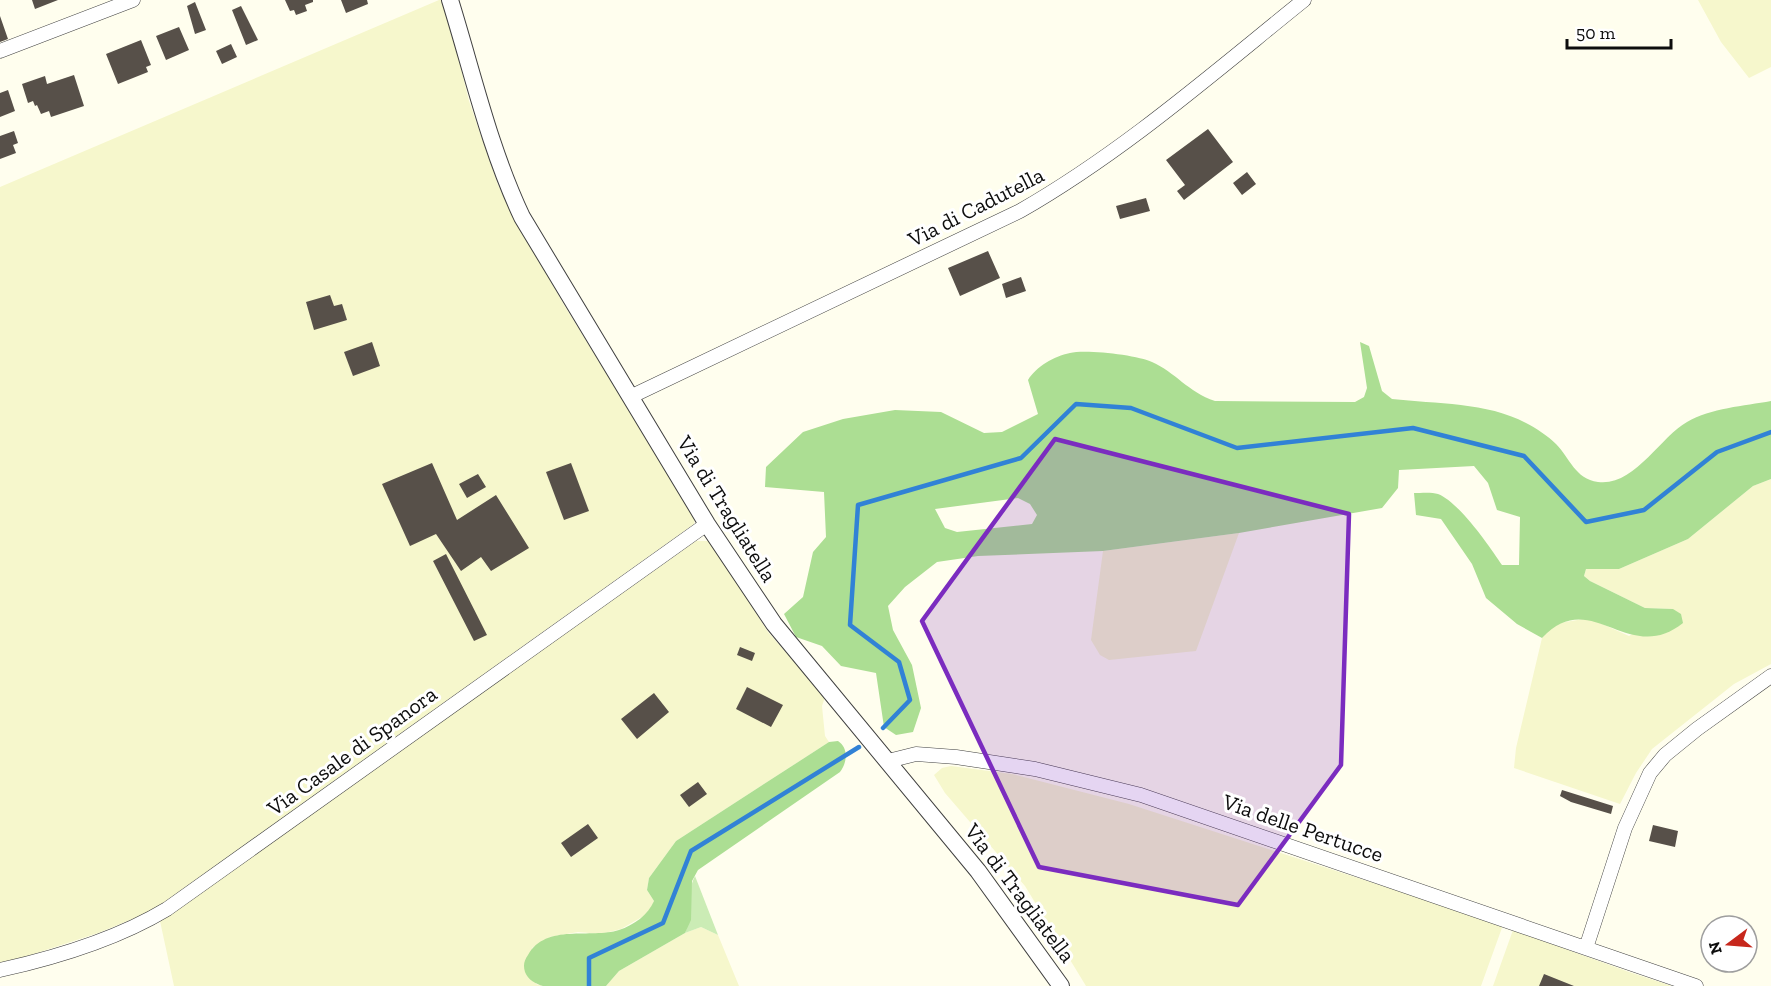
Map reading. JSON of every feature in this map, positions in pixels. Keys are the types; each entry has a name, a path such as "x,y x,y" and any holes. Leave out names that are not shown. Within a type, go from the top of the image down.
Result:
{"street":[{"path":"0,51 133,0"},
{"name":"Via di Tragliatella","path":"450,0 479,106 511,195 533,238 632,396 707,524 789,644 888,761 1005,906 1061,986"},
{"name":"Via di Cadutella","path":"632,396 990,226 1052,193 1093,167 1304,0"},
{"name":"Via Casale di Spanora","path":"0,970 44,958 136,925 167,909 707,524"},
{"path":"1586,948 1625,828 1650,773 1665,755 1697,729 1771,676"},
{"name":"Via delle Pertucce","path":"888,761 916,754 956,756 1035,769 1125,791 1696,986"}],"highlighted area":[{"path":"1055,439 1349,514 1341,765 1238,905 1039,867 922,621"}],"green space":[{"path":"439,0 444,0 469,101 498,185 564,305 695,517 694,524 152,911 98,933 0,965 0,187"},
{"path":"1698,0 1771,0 1771,67 1749,78 1721,42"},
{"path":"1360,342 1369,346 1382,391 1392,399 1478,407 1511,416 1546,435 1578,472 1598,482 1623,477 1635,469 1677,429 1696,417 1728,408 1771,401 1771,479 1753,486 1688,539 1619,569 1586,569 1584,576 1590,581 1645,608 1673,609 1681,614 1683,623 1663,634 1645,636 1627,633 1577,619 1560,624 1542,638 1517,624 1486,598 1472,564 1441,519 1416,515 1414,493 1436,493 1446,499 1473,526 1502,565 1519,565 1520,517 1497,510 1488,483 1474,466 1399,470 1398,488 1382,508 1239,533 1103,551 978,556 937,562 905,587 888,606 893,630 912,665 921,708 913,732 896,735 884,727 876,673 841,666 822,646 796,637 784,614 803,597 813,552 826,537 824,492 765,487 766,467 803,432 843,419 895,410 941,412 984,433 1002,432 1038,414 1028,380 1031,375 1052,359 1077,352 1111,353 1145,359 1160,366 1197,393 1215,401 1355,402 1364,397 1367,388","holes":["1018,498 1030,504 1037,515 1032,524 957,532 945,528 935,509"]},
{"path":"1771,479 1771,664 1734,684 1652,749 1620,804 1514,768 1516,748 1542,638 1554,624 1589,618 1629,636 1673,609 1645,608 1590,581 1584,576 1586,569 1619,569 1688,539 1753,486"},
{"path":"1239,533 1196,651 1109,660 1100,655 1091,640 1103,551"},
{"path":"696,541 708,541 713,545 768,632 825,697 822,706 825,736 829,742 676,841 649,878 647,890 654,901 649,913 621,929 601,934 578,932 550,937 532,948 536,984 543,986 174,986 160,921"},
{"path":"838,741 842,744 846,756 840,772 698,870 692,881 691,920 685,933 619,971 606,986 543,986 528,977 524,963 536,945 546,939 557,935 619,930 640,919 654,901 647,890 649,878 676,841 829,742"},
{"path":"951,766 1012,774 1129,804 1503,925 1481,986 1086,986 1025,886 945,793 934,775 942,768"},
{"path":"695,876 718,935 701,927 685,933"},
{"path":"701,927 718,935 739,986 606,986 619,971 685,933"},
{"path":"1513,930 1629,972 1672,986 1493,986"}],"building":[{"path":"32,0 58,0 35,9"},
{"path":"285,0 313,0 313,2 305,5 307,11 296,15 294,10 290,11"},
{"path":"341,0 367,0 368,4 346,13"},
{"path":"195,2 206,30 195,34 187,6"},
{"path":"241,6 258,40 246,45 232,10"},
{"path":"0,16 8,39 0,42"},
{"path":"179,27 189,50 166,60 156,36"},
{"path":"141,40 151,65 146,67 148,72 118,84 106,54"},
{"path":"231,44 237,57 222,64 216,51"},
{"path":"74,75 84,106 51,117 49,111 41,114 33,101 28,103 22,84 45,76 47,84"},
{"path":"8,90 15,111 0,117 0,93"},
{"path":"1208,129 1233,162 1184,200 1177,191 1185,185 1166,160"},
{"path":"14,131 18,143 13,145 16,153 0,159 0,136"},
{"path":"1247,172 1256,184 1242,195 1233,183"},
{"path":"1146,198 1150,211 1120,219 1116,206"},
{"path":"988,251 1000,278 960,296 948,268"},
{"path":"1021,277 1026,291 1006,298 1002,284"},
{"path":"330,295 334,306 342,304 347,320 314,330 306,302"},
{"path":"372,342 380,366 353,376 344,352"},
{"path":"432,463 457,520 496,495 529,548 491,571 481,557 461,571 436,534 410,546 382,484"},
{"path":"571,463 589,511 564,520 546,472"},
{"path":"478,474 486,487 467,498 459,484"},
{"path":"446,554 487,635 474,641 433,561"},
{"path":"740,647 755,653 752,661 737,655"},
{"path":"747,687 783,705 771,727 736,709"},
{"path":"654,693 669,712 637,739 621,719"},
{"path":"698,782 707,794 689,807 680,795"},
{"path":"1562,790 1613,806 1611,814 1571,802 1560,796"},
{"path":"588,824 598,838 571,857 561,843"},
{"path":"1653,825 1678,831 1675,847 1649,841"},
{"path":"1544,974 1574,986 1539,986"}],"waterway":[{"path":"883,728 910,700 899,662 850,625 858,505 1021,458 1076,404 1131,408 1237,448 1413,428 1524,456 1586,522 1644,510 1717,452 1771,432"},
{"path":"589,986 589,958 663,923 691,851 859,747"}]}
